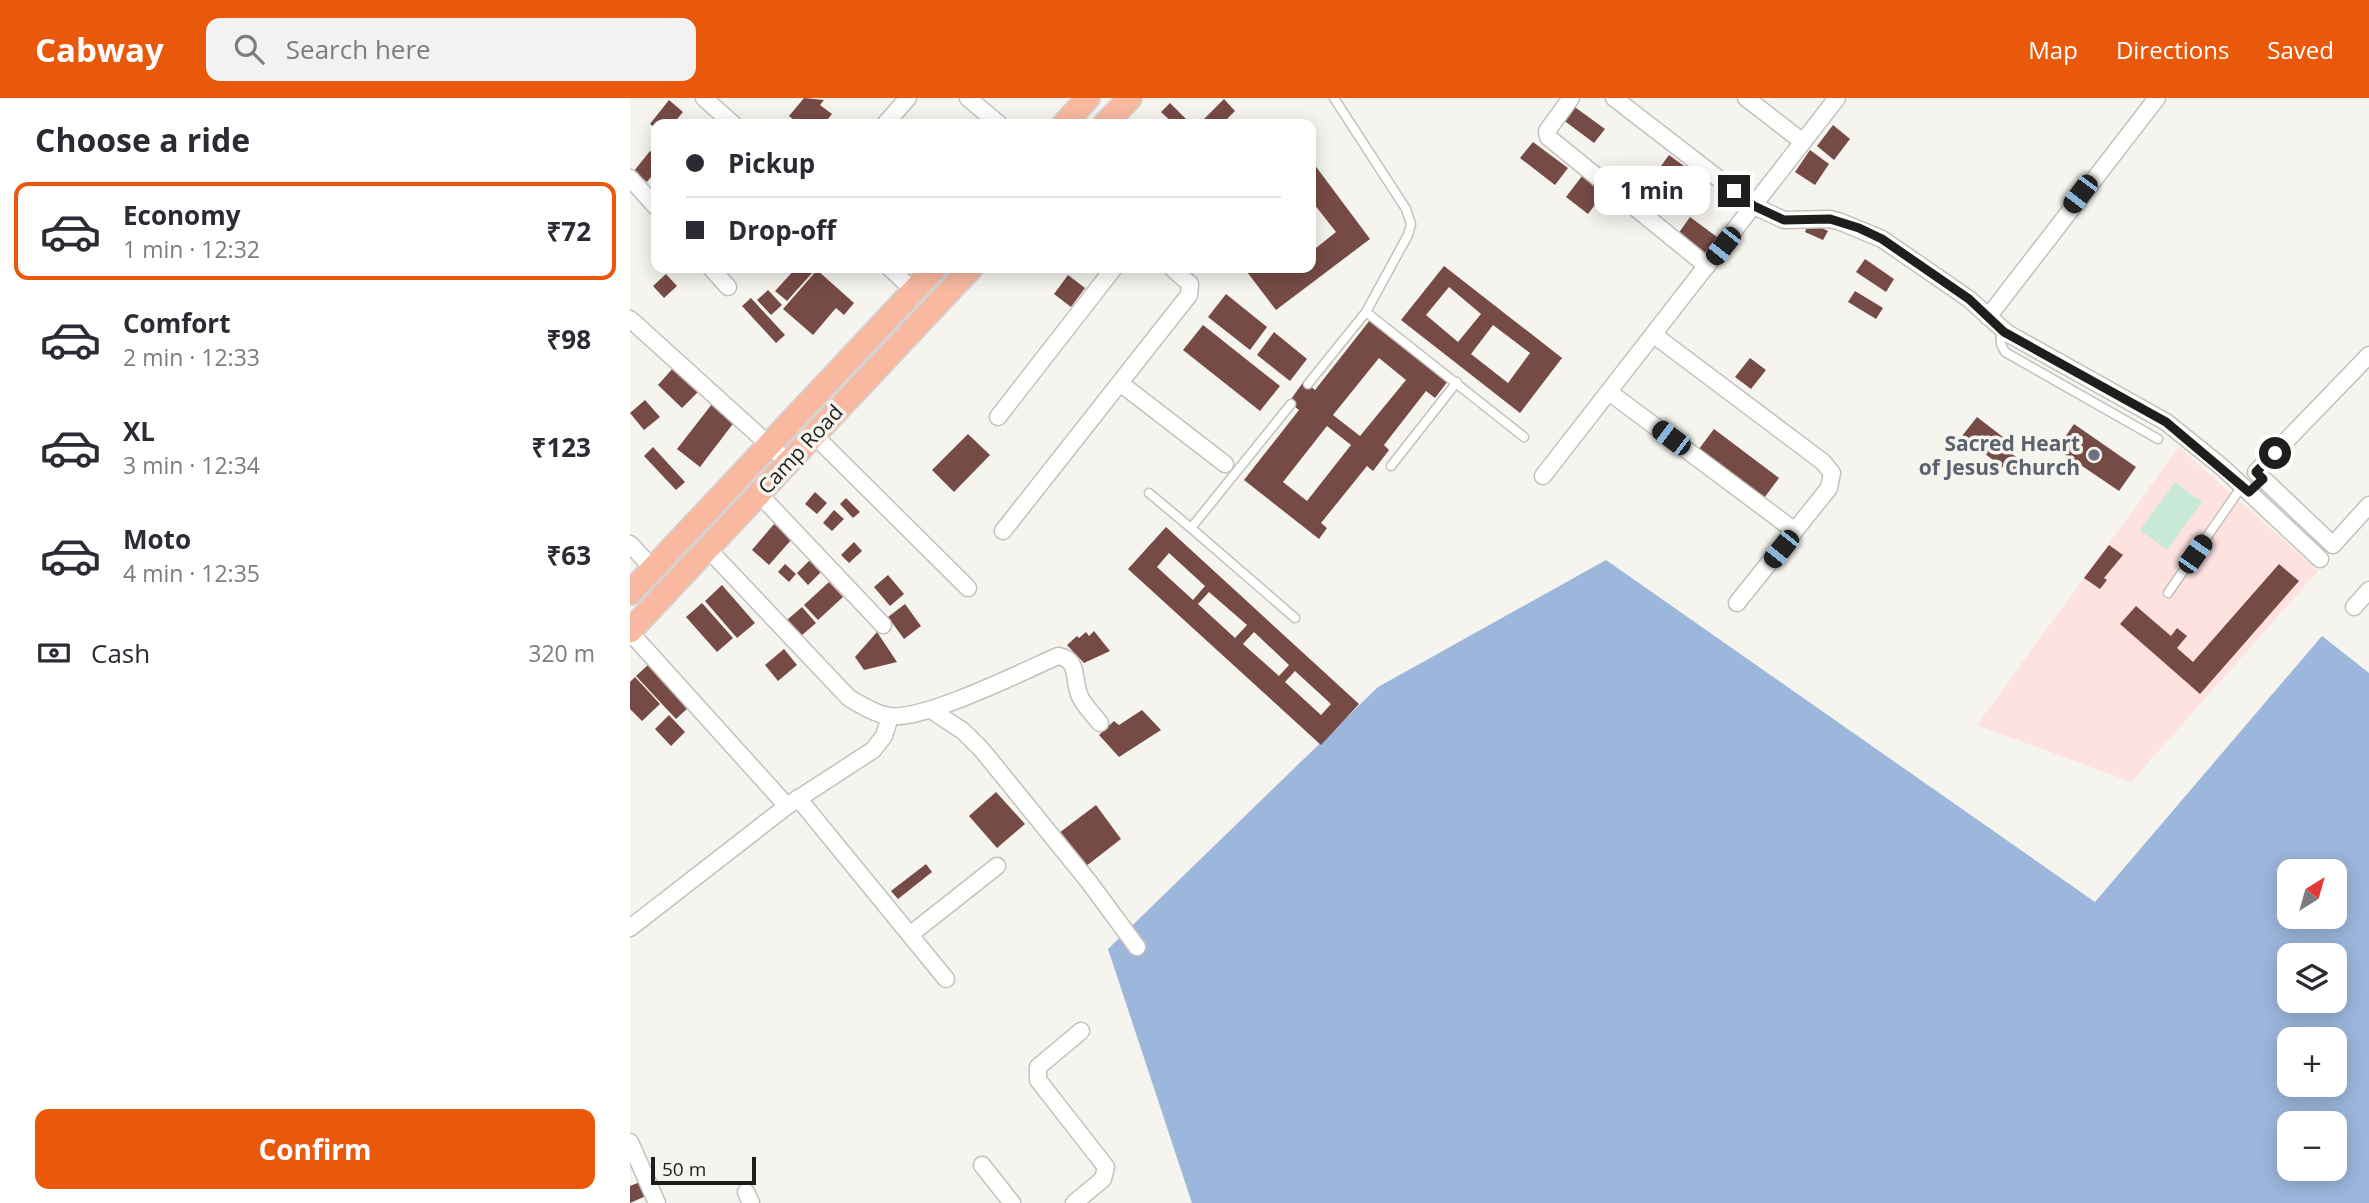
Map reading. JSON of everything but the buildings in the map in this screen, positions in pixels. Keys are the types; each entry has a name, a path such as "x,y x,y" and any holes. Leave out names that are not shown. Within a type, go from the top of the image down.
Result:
{"main road":[{"path":"1069,119 1088,98"},
{"path":"1110,119 1130,98"},
{"name":"Camp Road","path":"630,593 930,273"},
{"name":"Camp Road","path":"630,631 966,273"}],"street":[{"path":"704,98 727,119"},
{"path":"889,119 908,98"},
{"path":"968,98 993,119"},
{"path":"1571,98 1549,128 1548,137 1707,266"},
{"path":"1614,98 1754,206 1784,220 1830,219 1859,228 1893,246 1969,299 2000,329 2166,422 2246,489 2320,558"},
{"path":"1746,98 1803,142"},
{"path":"1543,475 1837,98"},
{"path":"1988,317 2157,98"},
{"path":"630,177 651,201"},
{"path":"715,273 728,287"},
{"path":"895,273 914,290"},
{"path":"998,417 1110,273"},
{"path":"1003,531 1189,295 1189,284 1177,273"},
{"path":"630,319 788,461"},
{"path":"1654,335 1823,462 1832,473 1829,488 1737,603"},
{"path":"2369,355 2256,472 2333,545 2369,505"},
{"path":"1120,383 1225,464"},
{"path":"1609,391 1795,531"},
{"path":"813,434 968,588"},
{"path":"2246,489 2263,479"},
{"path":"759,494 883,625"},
{"path":"630,544 653,569"},
{"path":"708,549 849,698 870,710 890,717 931,710 1058,656 1073,666 1079,694 1100,723"},
{"path":"2354,607 2369,590"},
{"path":"630,631 792,802 911,934 946,979"},
{"path":"931,710 963,731 982,750 1101,897 1137,947"},
{"path":"630,928 792,802 873,750 884,736 890,717"},
{"path":"911,934 997,866"},
{"path":"1074,1203 1103,1179 1106,1167 1038,1080 1036,1072 1038,1067 1081,1031"},
{"path":"630,1142 657,1203"},
{"path":"982,1165 1012,1203"}],"lane":[{"path":"1308,384 1366,313 1406,240 1410,219 1334,98"},
{"path":"1366,313 1524,437"},
{"path":"2000,329 2001,344 2006,352 2158,439"},
{"path":"1391,466 1457,382"},
{"path":"1191,528 1291,404"},
{"path":"2168,593 2246,489"},
{"path":"1149,493 1295,618"}],"shaded area":[{"path":"2179,447 2318,571 2131,782 1977,725"}],"green space":[{"path":"2175,482 2202,502 2167,550 2140,530"}],"water":[{"path":"1606,560 2095,902 2322,636 2369,673 2369,1203 1192,1203 1108,949 1378,687"}],"place":[{"name":"Sacred Heart of Jesus Church","path":"2094,455"}],"route":[{"path":"1734,191 1754,206 1784,220 1830,219 1882,239 1969,299 2004,332 2166,422 2249,492 2263,479 2256,472 2275,453"}]}
